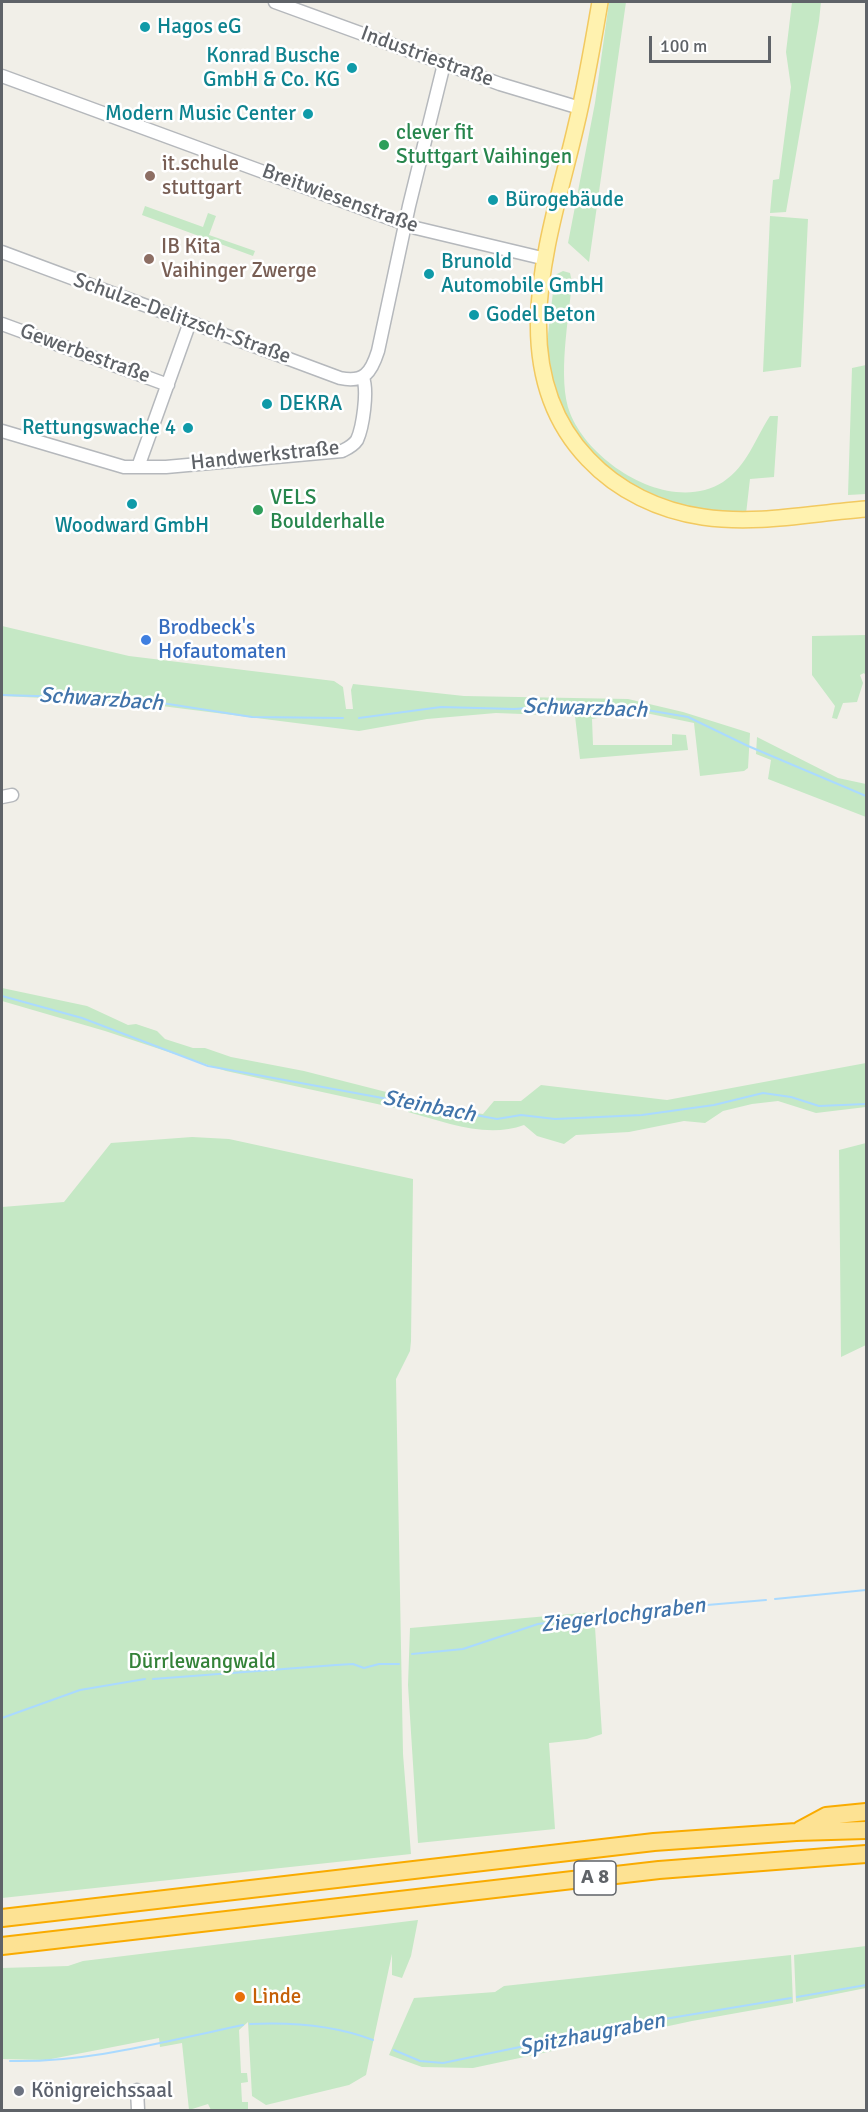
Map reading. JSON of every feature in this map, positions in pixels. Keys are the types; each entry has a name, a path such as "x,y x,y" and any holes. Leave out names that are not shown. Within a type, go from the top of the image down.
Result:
{"highway":[{"name":"A 8","path":"796,1832 826,1816 867,1812"},
{"name":"A 8","path":"2,1918 654,1842 796,1832 867,1830"},
{"name":"A 8","path":"2,1946 700,1866 867,1854"}],"main road":[{"path":"600,2 580,108 546,259 538,321 542,378 561,424 583,453 626,490 664,508 704,517 757,519 867,509"}],"street":[{"name":"Industriestraße","path":"275,2 444,64 580,108"},
{"path":"363,378 372,369 378,351 405,224 444,64"},
{"name":"Breitwiesenstraße","path":"2,76 405,224 446,237 546,259"},
{"name":"Schulze-Delitzsch-Straße","path":"2,252 340,378 354,380 363,378"},
{"name":"Gewerbestraße","path":"138,467 190,322"},
{"name":"Gewerbestraße","path":"2,324 168,385"},
{"name":"Handwerkstraße","path":"2,431 124,467 342,451 350,448 358,438 366,392 363,378"},
{"path":"137,2090 138,2110"}],"green space":[{"path":"609,2 626,2 589,262 568,243 595,103"},
{"path":"792,2 821,2 786,212 770,213 773,180 779,179 791,87 786,52"},
{"path":"145,206 203,227 208,213 216,216 209,235 255,251 253,256 142,215"},
{"path":"770,216 808,219 801,367 763,372"},
{"path":"563,271 570,273 572,282 564,366 566,399 580,432 613,466 634,479 657,488 680,492 702,491 731,476 744,460 770,416 778,416 774,477 750,479 746,514 699,513 628,487 577,440 550,387 546,351 555,275"},
{"path":"866,365 866,494 848,495 852,368"},
{"path":"2,626 129,656 334,681 343,687 346,709 353,709 351,690 353,684 464,696 628,699 683,712 750,733 748,768 744,771 700,776 694,723 636,711 592,719 593,745 672,745 672,734 686,735 688,750 580,759 575,716 496,713 427,719 359,731 130,702 2,696"},
{"path":"866,635 866,676 864,673 860,675 863,683 857,702 843,703 837,719 832,718 835,706 812,675 812,636"},
{"path":"757,737 838,778 866,784 866,817 768,779 771,760 756,754"},
{"path":"2,988 87,1006 128,1025 136,1024 157,1031 165,1039 193,1048 205,1048 231,1057 304,1071 398,1095 400,1109 226,1071 105,1031 2,1001"},
{"path":"866,1063 866,1107 816,1113 778,1101 752,1104 723,1111 705,1123 684,1121 629,1132 576,1135 564,1144 537,1136 524,1125 510,1129 481,1130 408,1112 406,1098 453,1110 483,1114 494,1101 521,1101 541,1085 667,1100"},
{"name":"Dürrlewangwald","path":"192,1137 229,1139 413,1179 411,1341 410,1351 396,1379 403,1754 411,1854 2,1898 2,1207 64,1202 111,1143"},
{"path":"866,1143 866,1345 841,1357 839,1150"},
{"path":"594,1612 602,1734 587,1739 549,1743 555,1829 418,1843 408,1685 410,1628"},
{"path":"418,1920 411,1956 402,1978 392,1975 392,1954 366,2075 349,2085 266,2105 252,2096 248,2022 239,2030 241,2073 247,2073 248,2082 241,2083 242,2102 248,2102 248,2110 211,2110 208,2104 189,2110 182,2043 160,2047 159,2038 46,2060 3,2059 2,2063 2,1968 68,1966 83,1961"},
{"path":"866,1946 866,1988 796,2002 794,1955"},
{"path":"791,1955 793,2003 692,2021 473,2068 422,2067 389,2055 414,1998 495,1992 504,1986"}],"waterway":[{"name":"Schwarzbach","path":"2,695 136,699 252,717 343,718"},
{"name":"Schwarzbach","path":"359,718 441,707 514,709 558,706 597,710 635,708 688,717 748,746 866,796"},
{"name":"Steinbach","path":"2,996 82,1018 208,1066 497,1119 521,1115 555,1119 642,1115 714,1105 763,1093 791,1097 819,1106 866,1104"},
{"name":"Ziegerlochgraben","path":"775,1599 866,1590"},
{"name":"Ziegerlochgraben","path":"412,1654 463,1649 538,1624 648,1610 766,1600"},
{"name":"Ziegerlochgraben","path":"153,1679 336,1665 353,1664 364,1668 379,1664 399,1664"},
{"name":"Ziegerlochgraben","path":"2,1718 80,1690 145,1679"},
{"name":"Spitzhaugraben","path":"797,1997 866,1985"},
{"name":"Spitzhaugraben","path":"394,2050 420,2061 443,2063 616,2027 791,1998"},
{"name":"Spitzhaugraben","path":"250,2024 313,2026 343,2031 373,2040"},
{"name":"Spitzhaugraben","path":"10,2061 39,2061 98,2055 243,2025"}],"place":[{"name":"Hagos eG","path":"145,27"},
{"name":"Konrad Busche GmbH & Co. KG","path":"352,68"},
{"name":"Modern Music Center","path":"308,114"},
{"name":"clever fit Stuttgart Vaihingen","path":"384,145"},
{"name":"it.schule stuttgart","path":"150,176"},
{"name":"Bürogebäude","path":"493,200"},
{"name":"IB Kita Vaihinger Zwerge","path":"149,259"},
{"name":"Brunold Automobile GmbH","path":"429,274"},
{"name":"Godel Beton","path":"474,315"},
{"name":"DEKRA","path":"267,404"},
{"name":"Rettungswache 4","path":"188,428"},
{"name":"Woodward GmbH","path":"132,504"},
{"name":"VELS Boulderhalle","path":"258,510"},
{"name":"Brodbeck's Hofautomaten","path":"146,640"},
{"name":"Linde","path":"240,1997"},
{"name":"Königreichssaal","path":"19,2091"}]}
